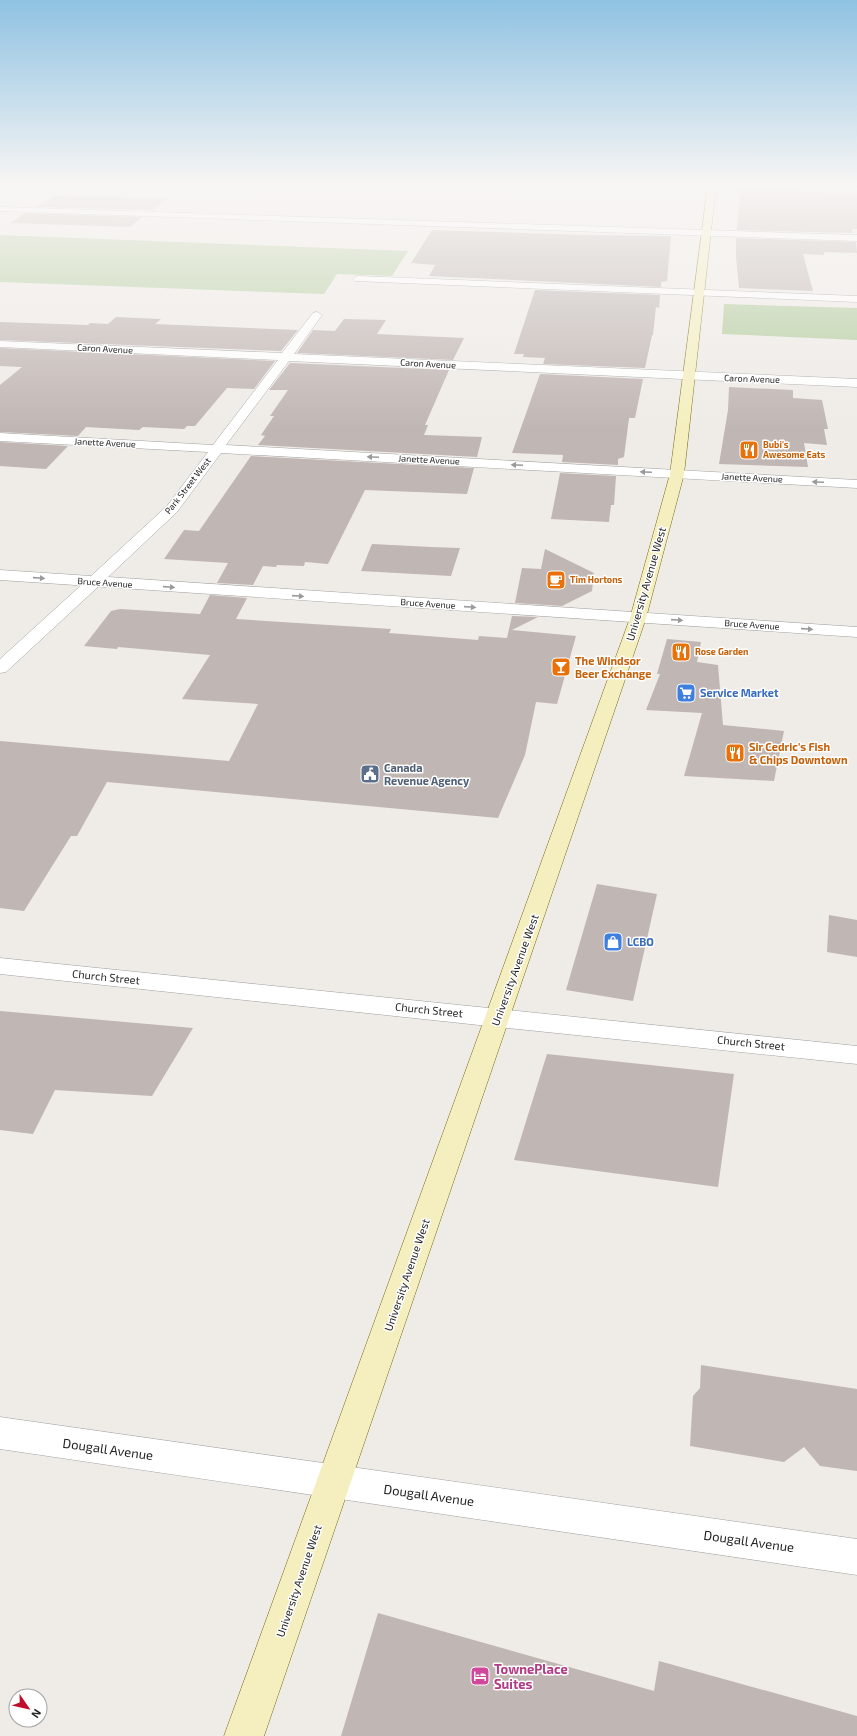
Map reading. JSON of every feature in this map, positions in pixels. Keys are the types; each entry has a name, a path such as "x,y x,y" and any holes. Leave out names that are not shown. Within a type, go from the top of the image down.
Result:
{"main road":[{"name":"University Avenue West","path":"244,1736 638,618 677,474 701,267"}],"street":[{"path":"358,279 857,299"},
{"name":"Park Street West","path":"0,668 172,509 317,315"},
{"name":"Caron Avenue","path":"0,344 857,383"},
{"name":"Janette Avenue","path":"0,437 857,484"},
{"name":"Bruce Avenue","path":"0,575 857,632"},
{"name":"Church Street","path":"0,966 857,1055"},
{"name":"Dougall Avenue","path":"0,1433 857,1557"}],"green space":[{"path":"0,267 398,267 392,276 337,274 324,294 0,282"},
{"path":"724,304 857,308 857,340 722,334"}],"building":[{"path":"434,267 668,267 667,281 661,282 661,287 429,276"},
{"path":"737,267 807,267 813,291 739,288"},
{"path":"535,290 660,295 659,308 656,307 653,335 645,368 543,364 545,358 523,357 524,354 514,354"},
{"path":"116,317 161,319 155,324 298,330 281,351 0,340 0,322 88,325 90,323 108,324"},
{"path":"344,319 386,320 377,334 464,338 453,360 297,353 313,330 335,331"},
{"path":"0,348 275,361 254,389 227,388 195,426 187,426 184,429 143,427 139,430 86,427 78,436 0,432 0,385 22,367 0,366"},
{"path":"290,363 449,370 425,425 428,425 424,435 482,437 477,457 258,445 265,436 261,435 274,416 270,416 288,390 269,390"},
{"path":"540,374 643,379 635,418 629,418 624,457 618,459 618,465 562,462 563,455 512,453"},
{"path":"729,387 793,390 793,398 822,400 828,429 824,429 827,445 804,443 808,467 719,464 728,410"},
{"path":"0,442 68,446 46,469 0,466"},
{"path":"251,456 474,468 467,494 365,490 328,564 305,562 304,566 263,566 253,585 217,583 228,563 164,559 184,530 199,531"},
{"path":"560,473 616,476 614,505 611,505 609,522 551,519"},
{"path":"372,544 460,548 451,576 361,571"},
{"path":"545,549 594,573 592,591 562,606 515,603 522,568 541,569"},
{"path":"210,595 247,598 236,619 391,629 389,633 478,640 479,636 507,638 512,616 538,617 512,630 576,636 557,704 536,702 525,755 498,818 107,782 77,836 71,836 24,911 0,908 0,741 229,761 258,704 182,699 210,655 118,647 117,649 84,646 111,611 120,609 200,614"},
{"path":"667,639 701,642 697,662 718,665 723,725 784,731 774,781 684,776 702,713 646,710 660,674 657,674"},
{"name":"LCBO","path":"597,884 657,894 633,1001 566,990"},
{"path":"829,915 857,920 857,957 827,952"},
{"path":"0,1011 193,1028 152,1096 55,1090 33,1134 0,1130"},
{"path":"547,1054 734,1074 718,1187 514,1160"},
{"path":"701,1365 857,1389 857,1471 820,1466 804,1447 784,1462 690,1446 693,1396 700,1388"},
{"name":"TownePlace Suites","path":"378,1613 654,1691 659,1661 857,1716 857,1736 341,1736"}],"place":[{"name":"Bubi's Awesome Eats","path":"749,450"},
{"name":"Tim Hortons","path":"556,580"},
{"name":"Rose Garden","path":"681,652"},
{"name":"The Windsor Beer Exchange","path":"561,667"},
{"name":"Service Market","path":"686,693"},
{"name":"Sir Cedric's Fish & Chips Downtown","path":"735,753"},
{"name":"Canada Revenue Agency","path":"370,774"},
{"name":"LCBO","path":"613,942"},
{"name":"TownePlace Suites","path":"480,1676"}]}
